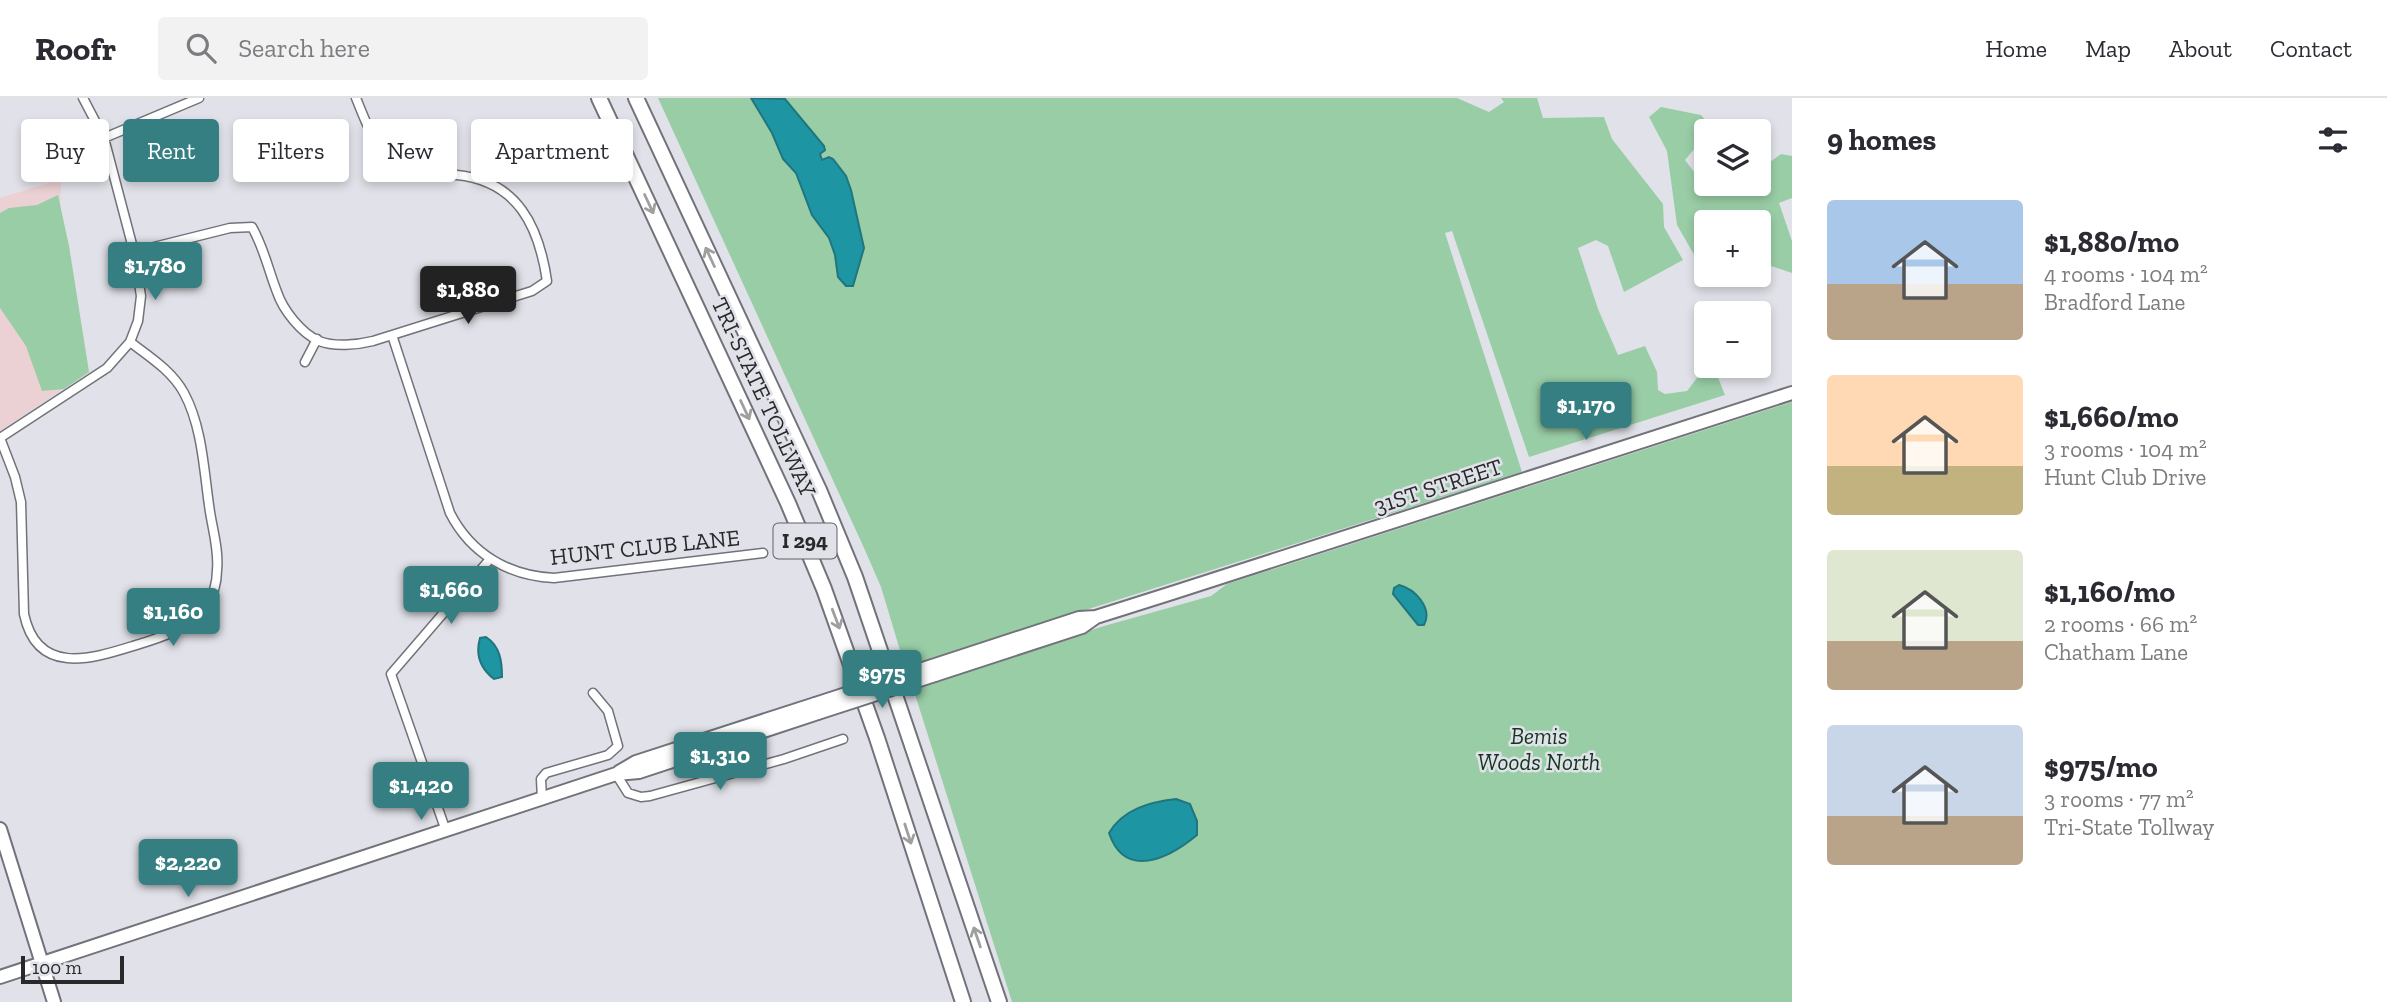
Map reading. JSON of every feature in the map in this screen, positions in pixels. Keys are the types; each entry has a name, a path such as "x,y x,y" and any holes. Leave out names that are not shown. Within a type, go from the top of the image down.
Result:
{"highway":[{"name":"TRI-STATE TOLLWAY","path":"599,98 788,503 824,589 864,701 963,1002"},
{"name":"TRI-STATE TOLLWAY","path":"638,102 819,490 855,577 999,1002"}],"main road":[{"name":"31ST STREET","path":"0,977 616,774 636,762 933,671 1079,618 1096,617 1792,393"},
{"path":"0,829 54,1002"}],"street":[{"path":"83,98 94,119"},
{"path":"109,136 199,98"},
{"path":"134,252 230,228 252,226 263,245 282,303 295,321 317,339 357,344 532,291 547,281 531,224 512,198 495,185 480,179 421,172 400,166 377,143 356,98"},
{"path":"109,157 134,252 141,296 138,321 130,342 107,368 0,438 21,502 24,614 29,629 39,643 48,651 63,657 84,660 151,640 189,623 207,604 218,568 196,421 177,382 163,367 130,342"},
{"name":"HUNT CLUB LANE","path":"392,335 450,513 466,538 490,559 521,574 554,578 763,553"},
{"path":"305,362 317,339"},
{"path":"446,831 391,674 490,559"},
{"path":"542,799 541,779 546,773 608,755 618,746 608,711 593,693"},
{"path":"616,774 628,793 634,796 650,796 784,759 843,739"}],"shaded area":[{"path":"51,182 61,182 60,216 69,246 89,372 0,431 0,198"}],"green space":[{"path":"658,98 1457,98 1489,112 1504,102 1501,98 1537,98 1543,118 1604,117 1612,139 1663,204 1664,227 1683,260 1624,292 1608,246 1596,240 1578,248 1598,309 1618,355 1645,346 1657,372 1658,390 1665,394 1687,391 1697,378 1718,378 1725,395 1529,457 1452,231 1445,233 1522,472 905,667 881,587"},
{"path":"1661,107 1701,115 1704,119 1694,119 1694,149 1685,160 1694,172 1694,196 1771,196 1771,161 1781,154 1792,156 1792,198 1779,203 1792,241 1792,273 1771,266 1771,210 1694,210 1694,255 1677,225 1667,151 1649,117"},
{"path":"58,195 89,372 64,389 42,391 26,346 0,308 0,213 9,208 37,205"},
{"name":"Bemis Woods North","path":"1792,402 1792,1002 1012,1002 913,688 1104,626 1211,596 1227,584"}],"water":[{"path":"751,98 785,99 824,146 825,150 820,154 822,160 829,157 833,159 846,176 864,248 853,286 846,286 838,277 829,238 812,215 796,173 783,159 772,133"},
{"path":"1399,585 1421,600 1426,612 1424,625 1418,625 1393,594 1394,588"},
{"path":"486,637 499,654 502,677 494,679 480,661 480,638"},
{"path":"1176,799 1190,804 1197,821 1197,835 1186,844 1148,861 1125,857 1116,848 1109,833 1129,812 1157,802"}]}
